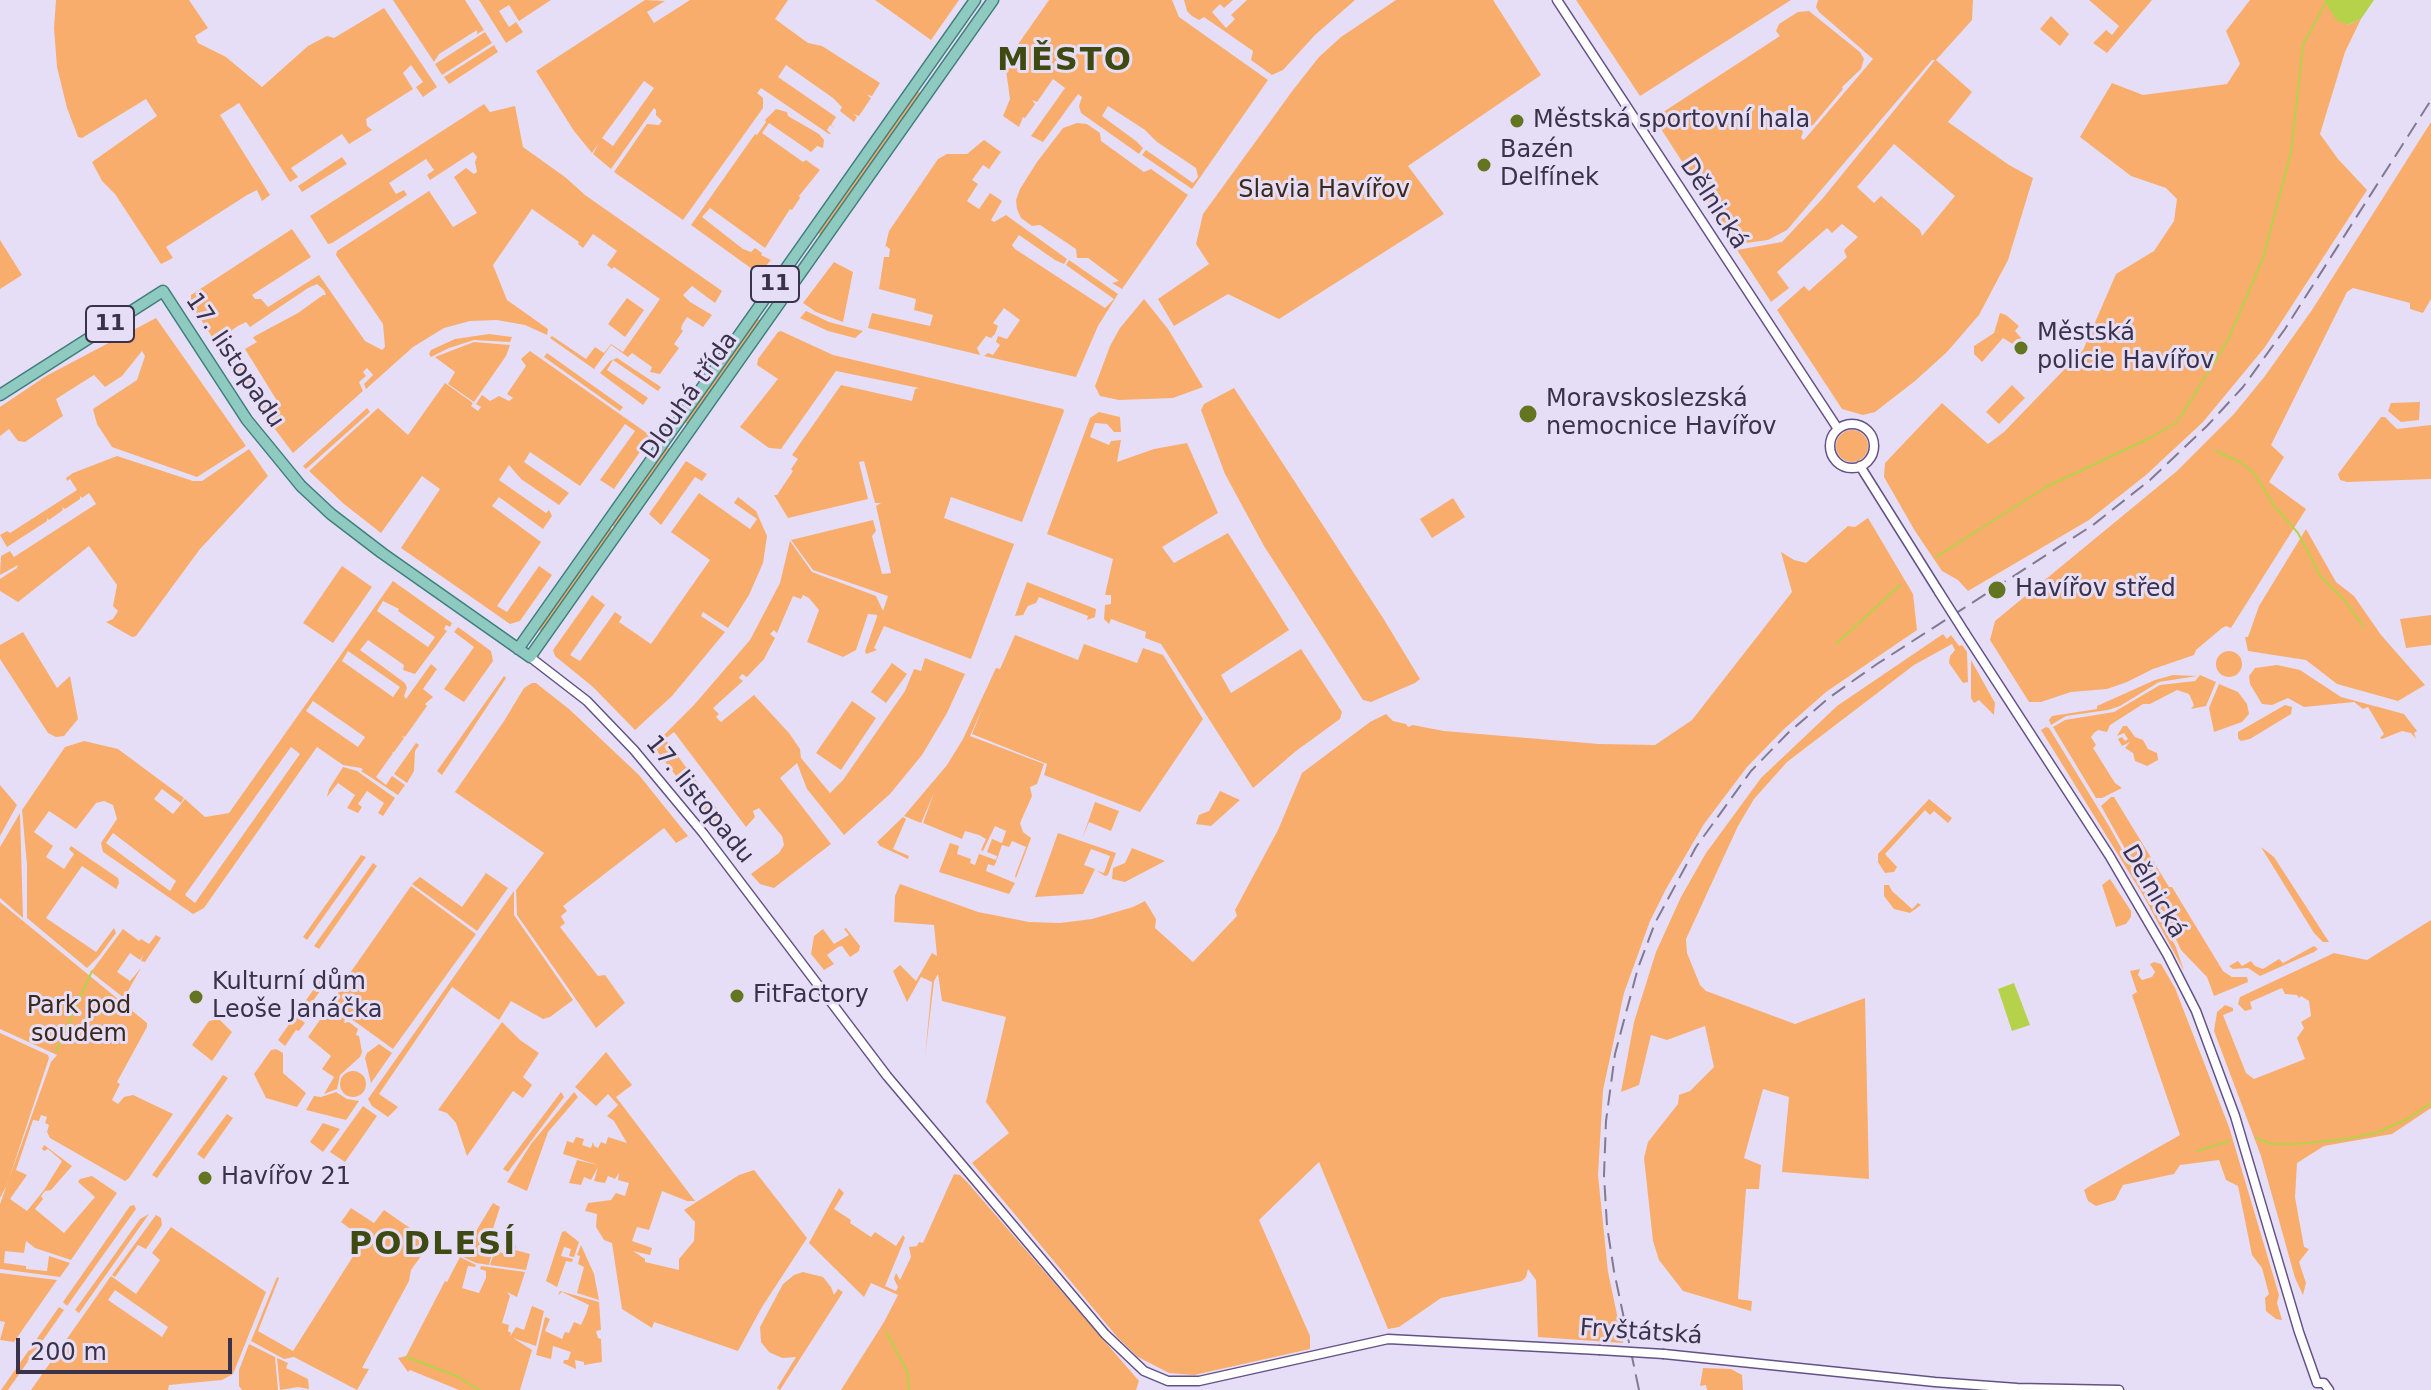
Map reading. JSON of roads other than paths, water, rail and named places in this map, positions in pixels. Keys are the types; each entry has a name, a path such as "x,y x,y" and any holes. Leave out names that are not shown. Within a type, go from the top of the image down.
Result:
{"main road":[{"name":"Dlouhá třída","path":"518,649 975,0"},
{"name":"Dlouhá třída","path":"530,657 993,0"},
{"name":"17. listopadu","path":"0,395 163,291 247,420 301,486 369,544 530,657"}],"street":[{"name":"Dělnická","path":"1557,0 1838,429"},
{"path":"1854,424 1866,430 1872,437 1873,451 1868,460 1860,466 1844,466 1833,458 1830,442 1838,429 1854,424"},
{"name":"Dělnická","path":"1860,466 2109,855 2167,954 2196,1011 2235,1116 2314,1386"},
{"name":"17. listopadu","path":"530,657 587,701 634,750 703,833 887,1076 1105,1334 1144,1371 1163,1380"},
{"name":"Fryštátská","path":"1163,1380 1179,1383 1199,1381 1388,1339 1664,1354 2017,1388 2119,1390"},
{"path":"1163,1380 1164,1390"},
{"path":"2314,1386 2324,1383 2329,1390"}],"waterway":[{"path":"1936,557 2046,487 2152,437 2178,421 2228,340 2263,258 2291,152 2303,45 2327,0"},
{"path":"2216,451 2253,472 2275,507 2298,533 2321,577 2344,600 2363,626"},
{"path":"1837,643 1900,585"},
{"path":"56,1051 92,971"},
{"path":"2256,1138 2272,1144 2347,1139 2379,1132 2431,1103"},
{"path":"2197,1151 2229,1141"},
{"path":"886,1332 907,1371 909,1390"},
{"path":"406,1357 457,1376 479,1390"}],"railway":[{"path":"1639,1390 1607,1226 1604,1175 1606,1121 1615,1054 1638,968 1655,923 1696,847 1751,771 1788,733 1830,697 2093,525 2150,480 2207,426 2243,387 2285,329 2431,100"}],"place":[{"name":"Městská sportovní hala","path":"1517,121"},
{"name":"Bazén Delfínek","path":"1484,165"},
{"name":"Městská policie Havířov","path":"2021,348"},
{"name":"Moravskoslezská nemocnice Havířov","path":"1528,414"},
{"name":"Havířov střed","path":"1997,590"},
{"name":"FitFactory","path":"737,996"},
{"name":"Kulturní dům Leoše Janáčka","path":"196,997"},
{"name":"Havířov 21","path":"205,1178"}],"district":[{"name":"MĚSTO","path":"1065,62"},
{"name":"PODLESÍ","path":"433,1246"}],"park label":[{"name":"Slavia Havířov","path":"1324,191"},
{"name":"Park pod soudem","path":"79,1021"}]}
